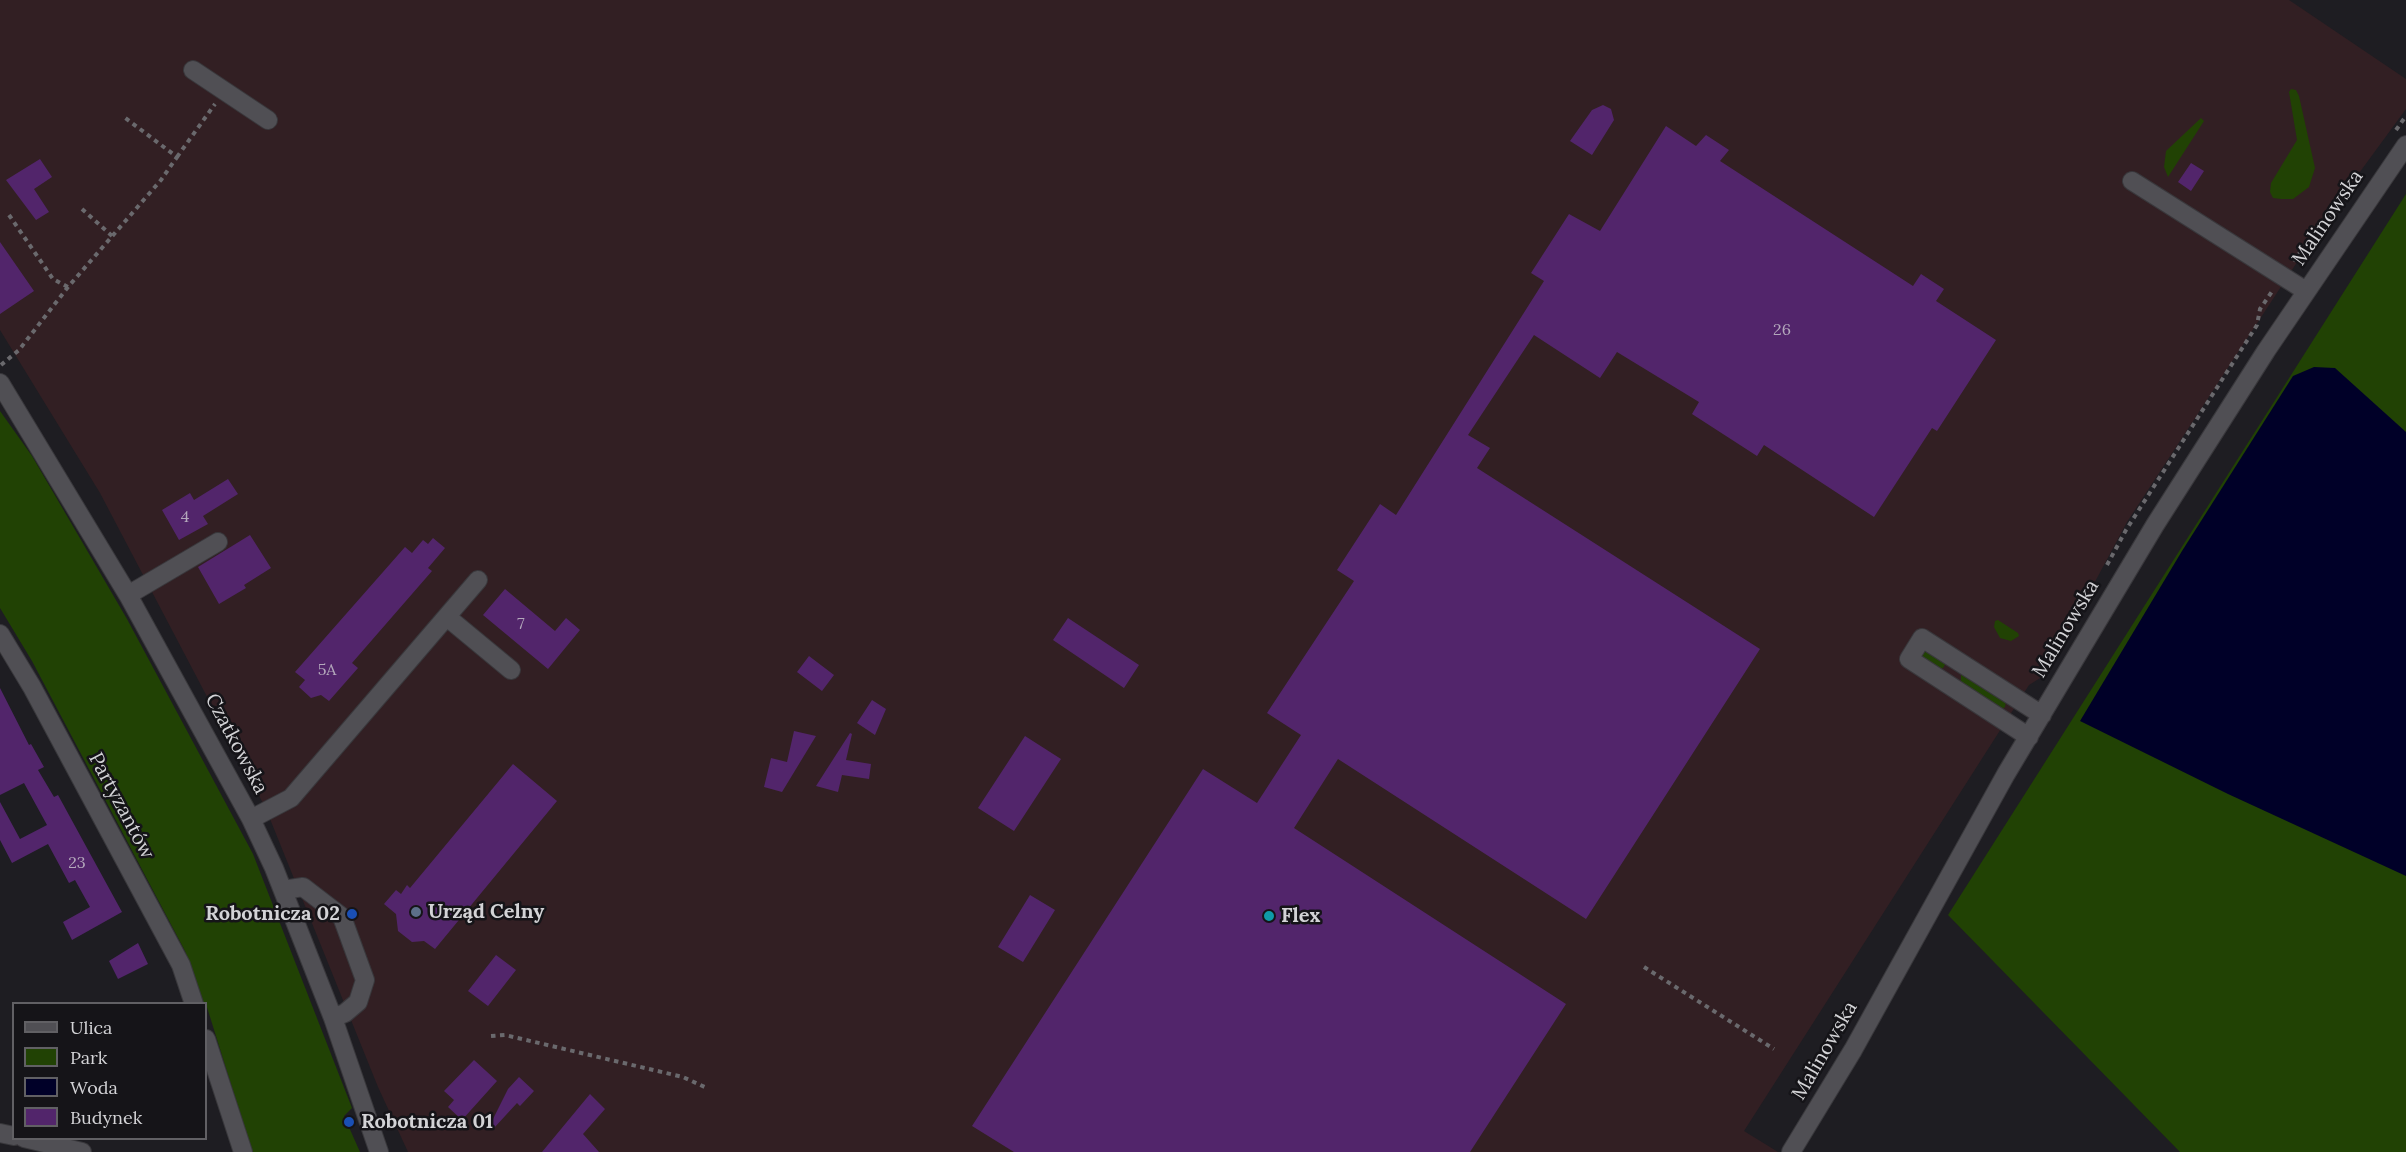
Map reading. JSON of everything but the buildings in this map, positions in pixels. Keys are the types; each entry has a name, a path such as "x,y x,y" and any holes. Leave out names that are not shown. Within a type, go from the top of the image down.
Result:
{"street":[{"path":"193,70 268,120"},
{"name":"Malinowska","path":"1791,1152 1853,1050 2029,736 2155,525 2306,291 2406,145"},
{"path":"2132,181 2306,291"},
{"name":"Czatkowska","path":"0,382 128,595 251,819 283,890 333,1018 379,1152"},
{"path":"128,595 218,542"},
{"path":"251,819 291,798 478,580"},
{"path":"447,617 511,670"},
{"name":"Partyzantów","path":"0,634 32,687 181,965 193,1002"},
{"path":"2029,736 1909,659 1922,638 2042,716"},
{"path":"1947,684 1961,662"},
{"path":"283,890 299,885 342,917 365,980 358,1002 345,1013 333,1018"},
{"path":"207,1041 243,1152"},
{"path":"32,1140 82,1152"}],"path":[{"path":"0,366 19,350 68,287 177,157 224,91"},
{"path":"124,117 177,157"},
{"path":"82,209 112,236"},
{"path":"9,215 53,279 68,287"},
{"path":"1644,967 1774,1048"},
{"path":"490,1036 505,1035 683,1077 707,1088"}],"shaded area":[{"path":"0,0 2289,0 2406,79 2406,109 2324,221 2127,522 2045,675 2029,685 1744,1131 1778,1152 408,1152 378,1087 266,809 100,493 0,330"}],"green space":[{"path":"2291,89 2296,90 2299,96 2315,168 2309,187 2293,199 2273,198 2270,192 2271,183 2297,140 2289,92"},
{"path":"2201,118 2204,121 2168,177 2164,167 2166,151"},
{"path":"2406,194 2406,1152 2180,1152 1948,915"},
{"path":"0,411 32,456 127,619 253,854 352,1108 344,1116 360,1152 252,1152 207,1002 203,1002 185,951 32,661 0,608"},
{"path":"1998,620 2019,636 2011,641 2000,638 1994,627 1995,621"},
{"path":"1923,649 1946,663 1943,668 1938,669 1921,658"},
{"path":"1961,675 1965,675 2006,701 2005,707 2002,709 1961,682"}],"water":[{"path":"2314,367 2335,368 2406,432 2406,876 2228,794 2080,721 2182,551 2293,376"}],"place":[{"name":"Urząd Celny","path":"416,912"},
{"name":"Robotnicza 02","path":"352,914"},
{"name":"Flex","path":"1269,916"},
{"name":"Robotnicza 01","path":"349,1122"}]}
